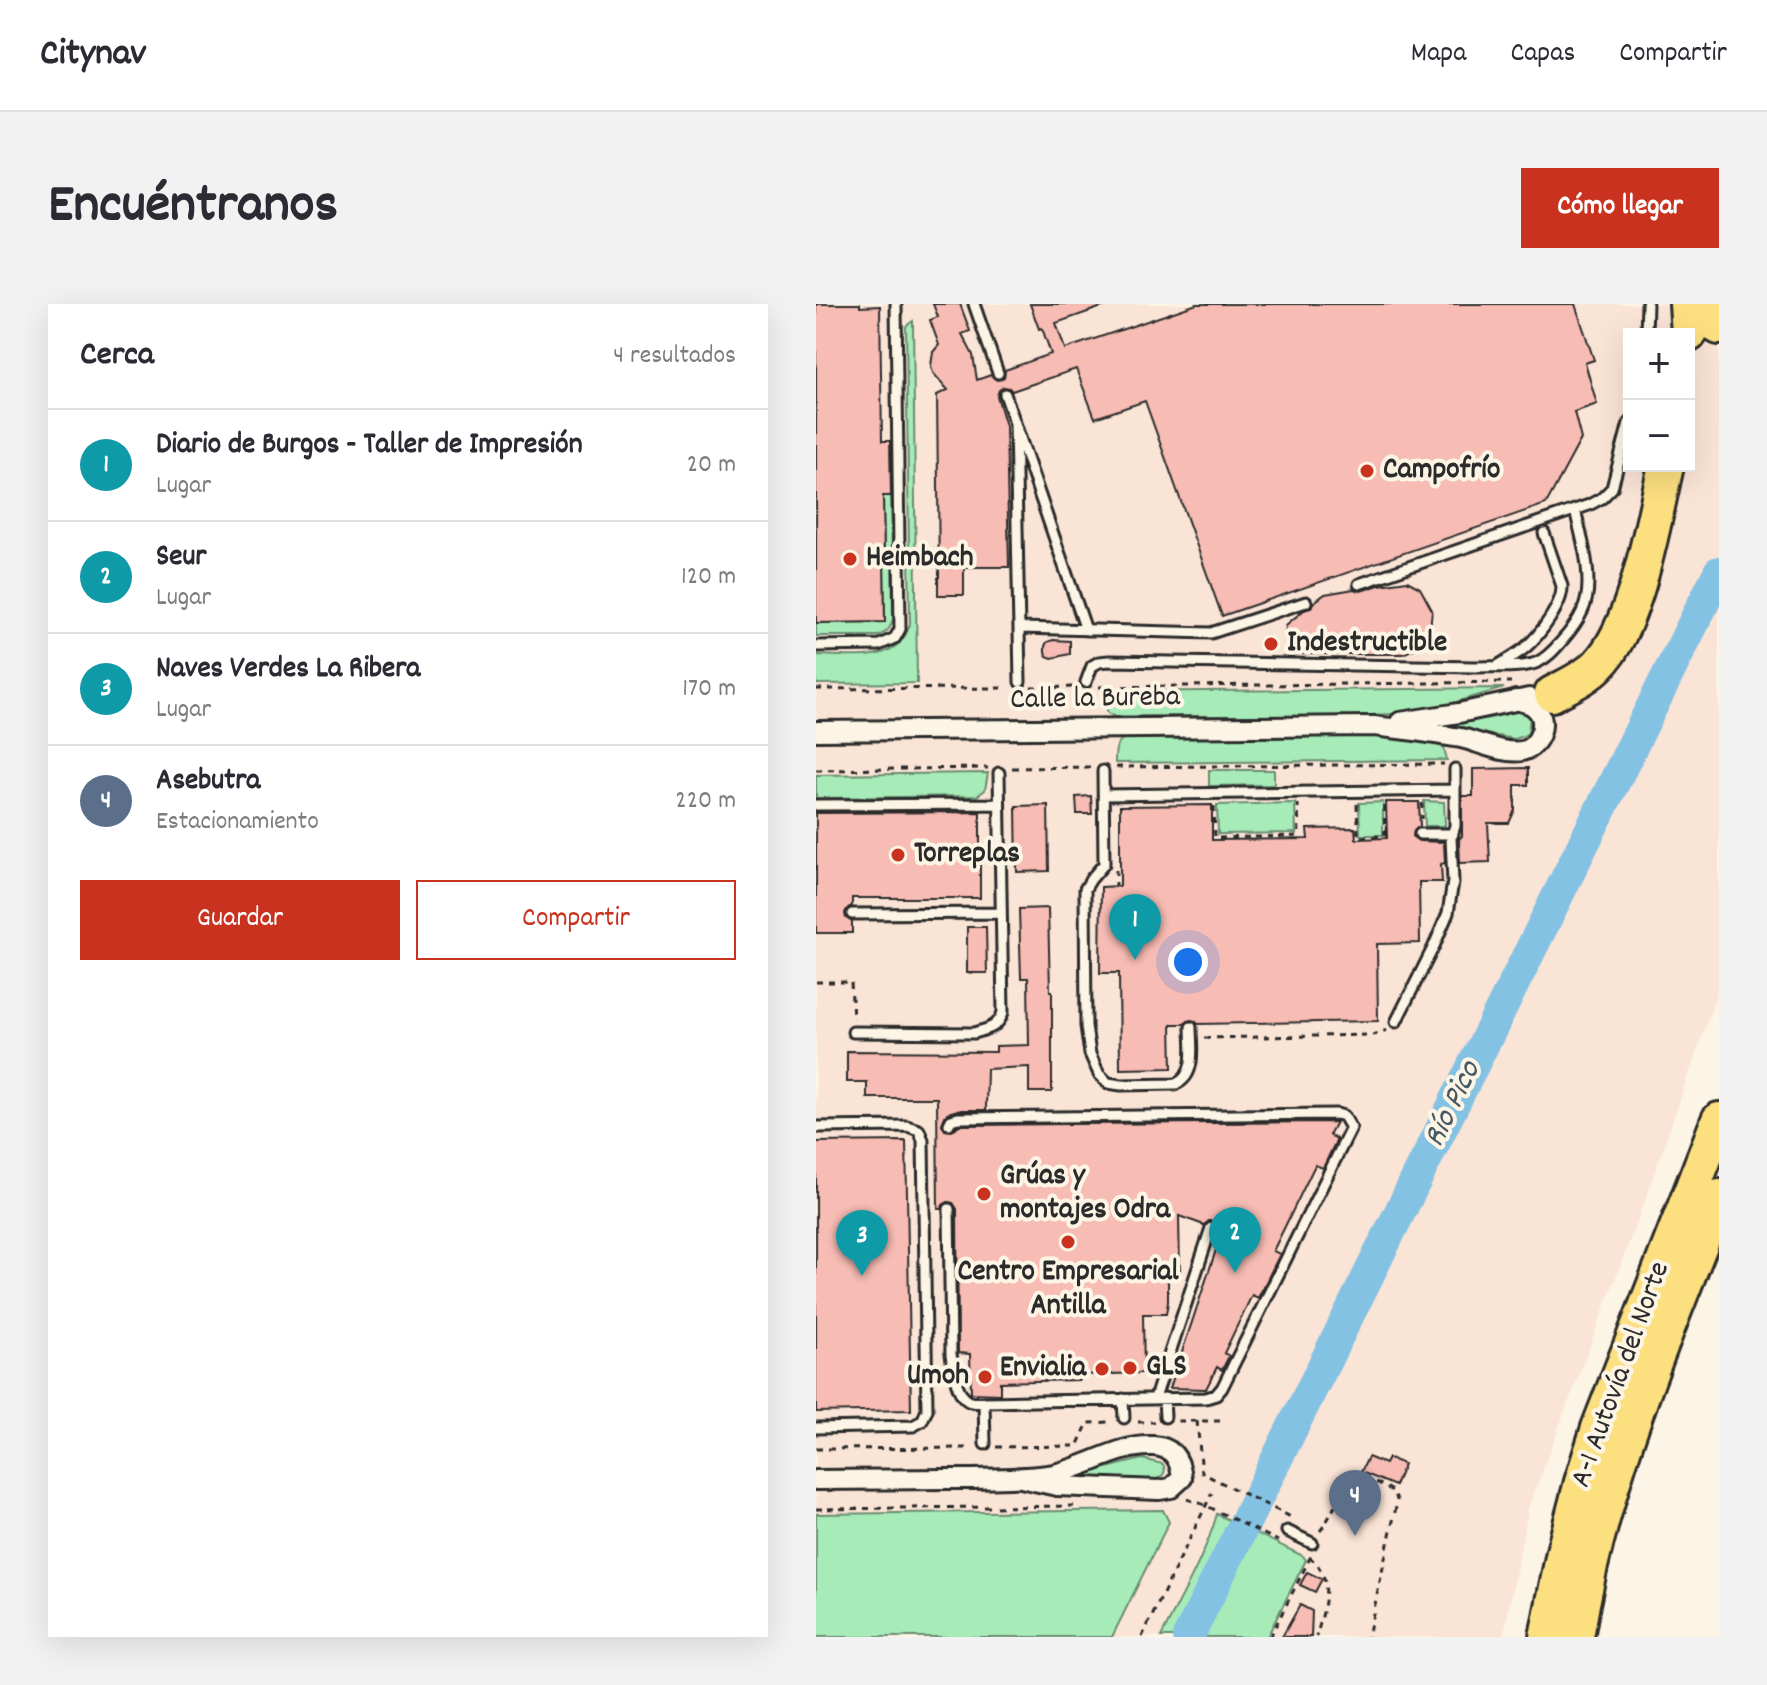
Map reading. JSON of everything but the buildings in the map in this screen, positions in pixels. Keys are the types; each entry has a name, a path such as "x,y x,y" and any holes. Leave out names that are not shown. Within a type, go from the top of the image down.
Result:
{"highway":[{"path":"1687,304 1689,328"},
{"path":"1711,304 1719,327"},
{"path":"1538,688 1585,676 1609,651 1630,608 1665,472"},
{"name":"A-1 Autovía del Norte","path":"1547,1637 1564,1552 1599,1428 1719,1120"},
{"name":"A-1 Autovía del Norte","path":"1576,1637 1597,1536 1625,1444 1719,1197"}],"street":[{"name":"Calle la Bureba","path":"1374,726 1459,713 1516,700 1538,688"},
{"name":"Calle la Bureba","path":"816,731 1374,726 1416,730 1523,751 1536,742 1542,726 1541,715 1535,707 1516,700"},
{"path":"816,1480 1021,1478 1058,1473 1124,1449 1152,1446 1166,1448 1178,1459 1182,1478 1171,1488 1159,1490 1057,1486 1021,1478"}],"lane":[{"path":"816,646 879,645 895,638 900,629 896,304"},
{"path":"974,304 998,373"},
{"path":"1646,328 1647,304"},
{"path":"1005,394 1086,630"},
{"path":"1015,423 1020,682"},
{"path":"1359,584 1602,498 1612,488 1623,446"},
{"path":"1086,682 1092,666 1109,661 1498,666 1537,663 1570,632 1583,612 1587,598 1584,551 1575,510"},
{"path":"1498,666 1526,646 1546,623 1560,600 1562,586 1544,533"},
{"path":"1020,628 1211,633 1306,602"},
{"path":"1396,1022 1448,913 1453,882 1451,838 1455,826 1455,766"},
{"path":"853,1032 974,1033 991,1029 1001,1021 999,771"},
{"path":"1103,771 1104,864 1085,889 1086,1026 1090,1054 1099,1074 1108,1083 1176,1084 1184,1081 1191,1068 1191,1027"},
{"path":"1104,795 1455,790"},
{"path":"816,805 999,804"},
{"path":"1420,834 1453,834"},
{"path":"852,914 1001,913"},
{"path":"949,1209 951,1354 962,1397 970,1402 1206,1398 1216,1395 1222,1388 1351,1128 1344,1116 1337,1114 954,1121"},
{"path":"816,1127 907,1126 919,1130 923,1140 927,1410 922,1421 913,1426 816,1428"},
{"path":"1165,1417 1160,1398 1211,1228"},
{"path":"1123,1399 1124,1418"},
{"path":"984,1402 985,1444"},
{"path":"1287,1531 1312,1543"}],"path":[{"path":"816,689 1538,688"},
{"path":"1014,768 1455,766"},
{"path":"816,770 999,771"},
{"path":"1357,800 1358,837 1385,836 1384,799"},
{"path":"1214,802 1215,838 1299,836 1298,801"},
{"path":"816,982 851,982 853,1032"},
{"path":"1191,1038 1373,1035 1386,1031 1396,1022"},
{"path":"1197,1421 1202,1473 1290,1517"},
{"path":"1137,1422 1220,1421"},
{"path":"816,1449 1077,1446 1088,1423 1112,1422"},
{"path":"1314,1529 1322,1530 1343,1489 1358,1479 1365,1478 1394,1492 1396,1507 1368,1637"},
{"path":"1142,1637 1212,1493"},
{"path":"1178,1500 1190,1499 1205,1505 1276,1540"},
{"path":"816,1509 1083,1506"},
{"path":"1302,1553 1321,1569 1325,1578 1326,1602 1316,1637"},
{"path":"1270,1637 1310,1558"}],"shaded area":[{"path":"816,304 1719,304 1719,987 1646,1198 1529,1506 1503,1637 816,1637"}],"green space":[{"path":"913,321 917,683 816,684 816,655 858,656 884,652 895,647 910,624 906,326"},
{"path":"883,496 891,496 891,625 886,632 877,636 816,636 816,623 885,622"},
{"path":"1504,688 1435,708 1346,716 1115,716 1108,713 1104,701 1104,692"},
{"path":"1513,710 1530,717 1528,733 1514,739 1436,725"},
{"path":"1374,733 1429,740 1444,748 1447,760 1115,763 1118,744 1127,737"},
{"path":"1209,770 1274,770 1274,785 1209,786"},
{"path":"988,773 985,790 977,796 816,798 816,775"},
{"path":"1424,801 1444,802 1445,826 1425,826"},
{"path":"1383,802 1383,835 1360,835 1359,803"},
{"path":"1295,803 1296,833 1218,834 1217,805"},
{"path":"1142,1459 1163,1464 1163,1475 1151,1481 1063,1479"},
{"path":"1163,1510 1169,1522 1112,1637 816,1637 816,1514"},
{"path":"1217,1514 1306,1560 1267,1637 1161,1637 1199,1561"}],"waterway":[{"name":"Río Pico","path":"1188,1637 1719,572"}],"place":[{"name":"Campofrío","path":"1367,471"},
{"name":"Heimbach","path":"850,559"},
{"name":"Indestructible","path":"1271,644"},
{"name":"Torreplas","path":"898,855"},
{"name":"Diario de Burgos - Taller de Impresión","path":"1135,960"},
{"name":"Grúas y montajes Odra","path":"984,1194"},
{"name":"Centro Empresarial Antilla","path":"1068,1242"},
{"name":"Seur","path":"1235,1273"},
{"name":"Naves Verdes La Ribera","path":"862,1276"},
{"name":"GLS","path":"1130,1368"},
{"name":"Envialia","path":"1102,1369"},
{"name":"Umoh","path":"985,1377"},
{"name":"Asebutra","path":"1355,1536"}]}
